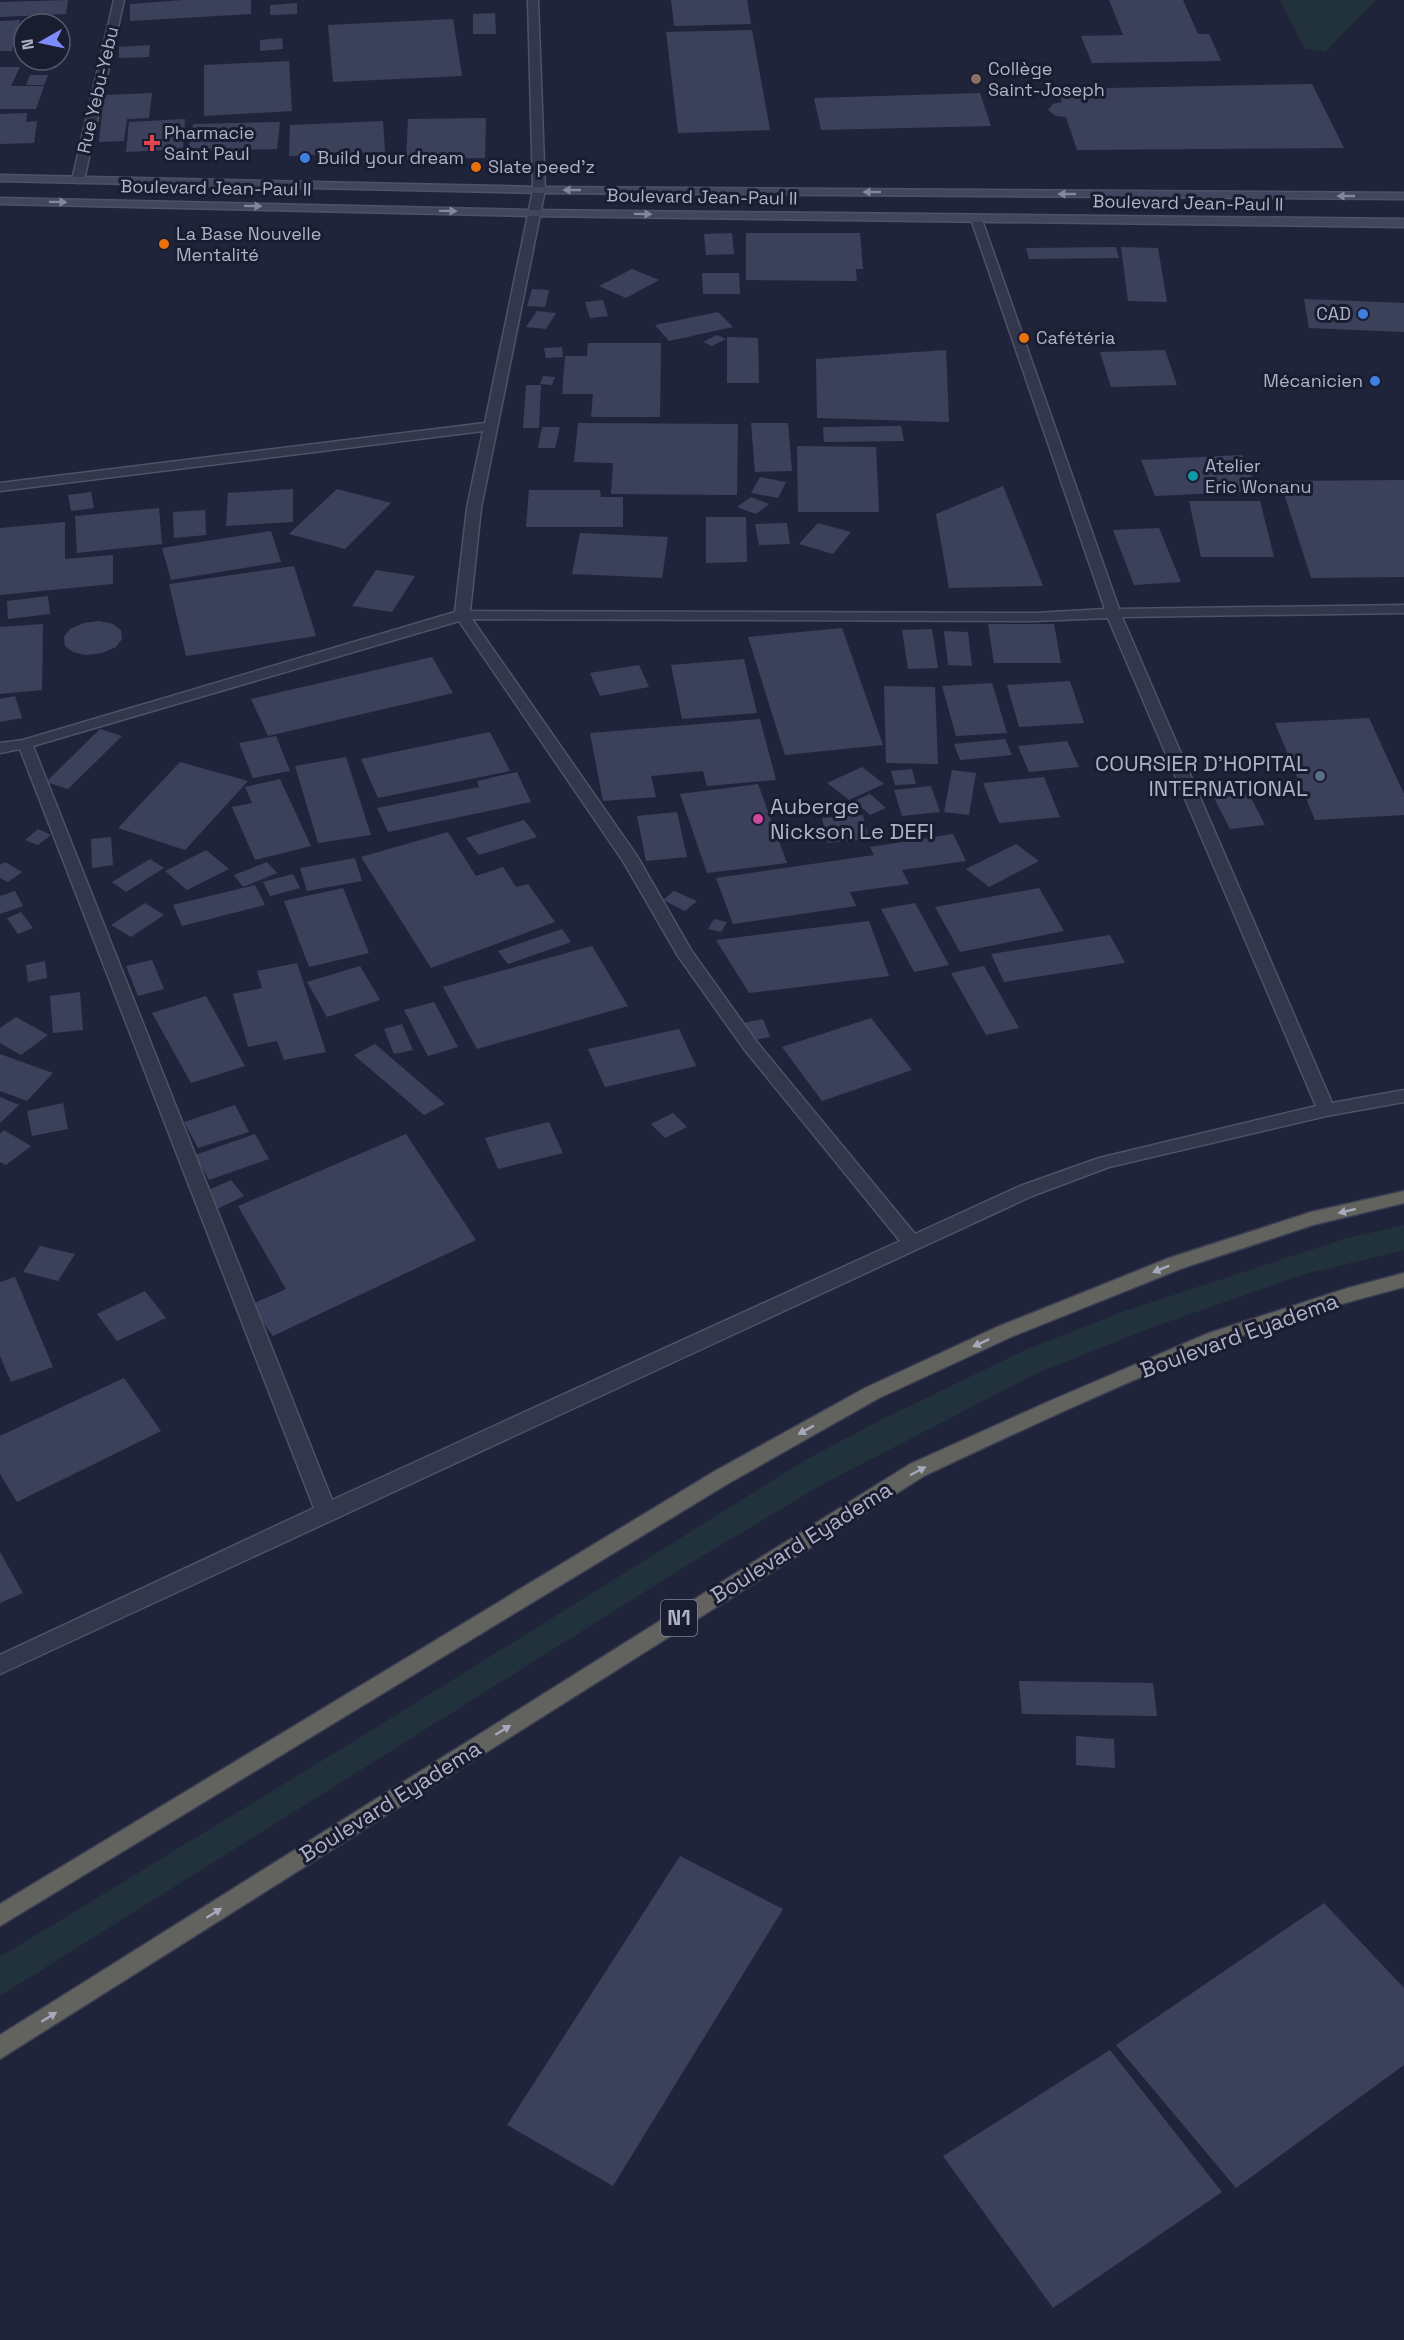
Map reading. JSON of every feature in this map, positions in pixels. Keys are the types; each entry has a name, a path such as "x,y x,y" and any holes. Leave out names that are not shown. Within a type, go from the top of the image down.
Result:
{"highway":[{"path":"0,1916 722,1477 872,1393 1004,1332 1176,1263 1311,1219 1404,1197"},
{"name":"Boulevard Eyadema","path":"0,2048 917,1470 1059,1405 1216,1338 1355,1293 1404,1280"}],"main road":[{"name":"Boulevard Jean-Paul II","path":"0,178 539,190 1404,196"},
{"name":"Boulevard Jean-Paul II","path":"0,201 532,213 1404,222"}],"street":[{"name":"Rue Yebu-Yebu","path":"78,180 119,0"},
{"path":"533,0 539,190 532,213 474,508 462,615 631,860 684,952 750,1045 912,1243"},
{"path":"977,219 1113,614 1326,1110"},
{"path":"0,487 490,426"},
{"path":"0,748 25,744 462,615 1035,617 1404,609"},
{"path":"25,744 326,1512"},
{"path":"0,1665 326,1512 1026,1191 1105,1162 1326,1110 1404,1096"}],"shaded area":[{"path":"1280,0 1376,0 1325,52 1305,49"},
{"path":"1404,1225 1404,1250 1305,1274 1153,1327 1039,1372 823,1484 702,1556 0,1996 0,1957 356,1740 809,1458 1027,1349 1125,1311 1344,1239"}],"building":[{"path":"68,0 66,12 12,12 12,16 0,17 0,2"},
{"path":"183,0 251,0 251,14 130,21 130,4"},
{"path":"671,0 747,0 751,24 674,26"},
{"path":"1109,0 1183,0 1198,34 1209,34 1221,61 1092,63 1081,36 1123,35"},
{"path":"297,3 297,14 270,15 270,5"},
{"path":"495,13 496,34 473,34 473,14"},
{"path":"453,19 462,76 333,82 328,25"},
{"path":"12,20 12,51 0,51 0,21"},
{"path":"752,30 770,130 678,133 666,32"},
{"path":"282,38 283,49 260,51 260,40"},
{"path":"150,45 149,57 119,58 119,47"},
{"path":"289,61 292,111 204,116 204,65"},
{"path":"0,67 12,67 12,72 18,72 11,86 44,86 36,109 0,109"},
{"path":"30,75 48,75 44,85 26,85"},
{"path":"1312,84 1344,148 1077,150 1066,117 1056,116 1048,110 1053,104 1062,102 1057,89"},
{"path":"152,93 149,118 127,119 124,141 99,142 104,95"},
{"path":"980,93 991,126 821,130 814,98"},
{"path":"27,113 26,122 37,121 34,143 0,144 0,114"},
{"path":"486,118 485,158 406,159 408,119"},
{"path":"185,119 183,149 126,152 129,122"},
{"path":"383,121 385,152 289,156 290,125"},
{"path":"280,122 277,149 188,151 193,124"},
{"path":"732,233 734,254 706,255 704,234"},
{"path":"746,233 860,233 863,269 856,269 857,281 746,280"},
{"path":"1116,247 1119,258 1029,259 1026,248"},
{"path":"1121,247 1158,248 1167,302 1128,301"},
{"path":"632,269 659,280 626,298 599,286"},
{"path":"702,273 739,273 740,294 703,294"},
{"path":"532,289 549,290 545,307 527,306"},
{"path":"1304,299 1404,303 1404,332 1309,328"},
{"path":"603,300 608,316 590,318 585,302"},
{"path":"537,311 556,313 546,329 526,327"},
{"path":"718,312 733,327 669,341 655,325"},
{"path":"717,335 726,339 712,346 703,342"},
{"path":"727,337 758,338 759,383 727,383"},
{"path":"588,343 661,343 660,417 591,417 593,394 562,394 565,356 587,356"},
{"path":"562,347 563,357 546,358 544,348"},
{"path":"946,350 949,422 817,418 816,359"},
{"path":"1165,350 1177,385 1111,387 1100,352"},
{"path":"543,376 555,377 552,385 540,384"},
{"path":"526,385 541,385 539,428 523,428"},
{"path":"578,423 738,424 737,495 611,494 613,463 574,462"},
{"path":"751,423 788,423 792,471 755,472"},
{"path":"901,426 904,441 824,442 823,427"},
{"path":"542,427 560,427 555,448 538,448"},
{"path":"797,446 876,447 879,512 798,512"},
{"path":"1242,455 1258,491 1155,496 1141,460"},
{"path":"760,477 786,482 778,498 751,493"},
{"path":"1404,480 1404,577 1311,578 1280,481"},
{"path":"1003,486 1043,586 949,588 936,514"},
{"path":"293,489 293,522 226,526 228,493"},
{"path":"337,489 391,503 345,549 289,534"},
{"path":"529,490 600,490 601,497 623,497 623,527 526,527"},
{"path":"91,492 94,508 71,511 68,495"},
{"path":"751,497 769,504 756,514 737,507"},
{"path":"1189,501 1260,501 1274,557 1201,557"},
{"path":"159,508 162,544 77,553 75,516"},
{"path":"205,510 206,535 174,538 173,512"},
{"path":"706,517 746,517 747,562 706,563"},
{"path":"65,522 65,559 113,555 113,584 0,595 0,528"},
{"path":"787,523 790,544 759,545 755,524"},
{"path":"818,523 851,532 833,554 799,544"},
{"path":"1159,528 1181,582 1134,585 1113,530"},
{"path":"271,531 281,562 171,580 162,548"},
{"path":"580,533 668,537 662,578 572,574"},
{"path":"294,566 316,636 186,656 169,584"},
{"path":"376,570 415,576 392,612 352,606"},
{"path":"48,596 50,614 8,619 7,601"},
{"path":"99,621 113,624 121,630 122,639 116,647 102,653 86,655 73,652 65,646 64,637 70,629 84,623"},
{"path":"43,624 42,690 0,694 0,627"},
{"path":"988,624 1054,624 1061,663 994,663"},
{"path":"842,628 883,745 785,755 748,637"},
{"path":"932,629 938,668 908,669 902,630"},
{"path":"944,631 968,632 972,666 948,665"},
{"path":"432,657 453,693 268,736 251,699"},
{"path":"744,659 757,713 682,719 671,665"},
{"path":"639,665 649,687 600,696 590,673"},
{"path":"1070,681 1084,723 1019,727 1007,685"},
{"path":"992,683 1007,733 956,736 942,686"},
{"path":"884,686 935,687 938,764 886,763"},
{"path":"15,696 22,718 0,722 0,699"},
{"path":"1369,718 1404,794 1404,815 1315,820 1275,723"},
{"path":"760,719 776,780 707,786 703,771 651,776 656,797 603,801 590,733"},
{"path":"100,729 122,736 68,789 46,782"},
{"path":"490,732 510,771 378,798 361,759"},
{"path":"276,736 290,771 253,778 239,743"},
{"path":"1005,739 1012,755 960,760 954,744"},
{"path":"1067,741 1079,767 1029,772 1018,746"},
{"path":"346,757 371,835 318,843 295,766"},
{"path":"180,762 248,781 185,850 118,828"},
{"path":"862,767 884,784 849,800 827,783"},
{"path":"912,769 916,784 895,785 891,771"},
{"path":"952,770 976,773 969,815 944,812"},
{"path":"517,772 531,802 388,832 377,808 479,787 477,781"},
{"path":"1044,777 1060,817 999,823 983,783"},
{"path":"280,779 311,846 255,860 232,807 252,803 245,787"},
{"path":"758,784 787,863 707,873 680,794"},
{"path":"931,786 940,812 902,816 894,790"},
{"path":"870,794 886,808 870,815 854,801"},
{"path":"1249,794 1265,825 1230,829 1214,798"},
{"path":"677,812 687,857 646,861 637,816"},
{"path":"863,815 869,839 828,843 822,818"},
{"path":"524,820 537,837 479,855 466,838"},
{"path":"38,829 51,835 38,845 25,840"},
{"path":"448,832 476,876 503,867 516,887 528,884 555,922 431,968 361,857"},
{"path":"953,834 966,861 902,870 909,884 850,892 856,906 733,924 716,878 874,855 870,847"},
{"path":"111,837 113,865 92,868 91,839"},
{"path":"1016,844 1039,861 989,887 966,869"},
{"path":"206,850 229,869 187,890 165,871"},
{"path":"355,858 362,881 307,891 300,868"},
{"path":"150,859 164,868 126,892 112,882"},
{"path":"5,862 22,872 8,882 0,878 0,865"},
{"path":"267,862 277,873 243,887 234,875"},
{"path":"293,874 300,888 270,896 263,882"},
{"path":"255,885 265,905 182,926 173,905"},
{"path":"343,888 369,953 309,967 284,901"},
{"path":"1039,888 1064,931 960,952 935,907"},
{"path":"15,891 23,906 0,914 0,896"},
{"path":"674,891 697,901 685,911 663,900"},
{"path":"145,903 164,915 131,937 111,925"},
{"path":"915,903 949,965 914,972 881,909"},
{"path":"21,912 33,928 18,934 7,918"},
{"path":"714,919 727,922 721,932 708,929"},
{"path":"869,921 889,976 749,993 716,940"},
{"path":"562,929 571,942 508,964 498,951"},
{"path":"1110,935 1125,963 1004,982 991,954"},
{"path":"592,946 628,1006 477,1049 443,987"},
{"path":"152,960 164,989 138,996 126,966"},
{"path":"45,961 47,978 28,982 26,965"},
{"path":"297,963 326,1052 284,1060 277,1041 248,1047 233,994 262,988 257,971"},
{"path":"360,966 380,1000 327,1017 307,982"},
{"path":"984,966 1019,1028 986,1035 951,973"},
{"path":"80,992 83,1030 53,1033 50,996"},
{"path":"206,996 245,1066 191,1083 152,1013"},
{"path":"434,1002 458,1047 428,1056 404,1010"},
{"path":"16,1017 48,1035 21,1055 0,1043 0,1028"},
{"path":"871,1018 912,1070 822,1101 782,1047"},
{"path":"763,1019 770,1037 750,1041 743,1023"},
{"path":"402,1024 413,1050 394,1054 384,1029"},
{"path":"679,1029 696,1066 605,1087 588,1049"},
{"path":"375,1044 445,1104 424,1115 354,1055"},
{"path":"0,1054 53,1073 27,1101 0,1091"},
{"path":"0,1097 19,1105 0,1123"},
{"path":"63,1103 68,1129 32,1136 27,1111"},
{"path":"235,1105 249,1132 198,1148 184,1122"},
{"path":"673,1113 687,1127 665,1138 651,1124"},
{"path":"549,1122 563,1153 498,1169 485,1138"},
{"path":"4,1130 31,1146 6,1165 0,1162 0,1134"},
{"path":"255,1134 269,1159 209,1180 195,1155"},
{"path":"406,1134 476,1240 273,1336 250,1305 286,1289 238,1206"},
{"path":"231,1180 244,1196 215,1210 202,1193"},
{"path":"40,1246 75,1254 58,1281 23,1272"},
{"path":"15,1277 53,1367 11,1382 0,1356 0,1282"},
{"path":"145,1291 166,1318 117,1341 97,1314"},
{"path":"124,1378 161,1431 17,1502 0,1474 0,1436"},
{"path":"0,1552 23,1593 0,1603"},
{"path":"1019,1681 1153,1683 1157,1716 1022,1714"},
{"path":"1076,1736 1114,1739 1115,1768 1076,1765"},
{"path":"680,1856 783,1909 613,2186 507,2125"},
{"path":"1324,1903 1404,1988 1404,2065 1236,2188 1116,2045"},
{"path":"1110,2050 1222,2192 1053,2308 943,2156"}],"place":[{"name":"Collège Saint-Joseph","path":"976,79"},
{"name":"Pharmacie Saint Paul","path":"152,143"},
{"name":"Build your dream","path":"305,158"},
{"name":"Slate peed'z","path":"476,167"},
{"name":"La Base Nouvelle Mentalité","path":"164,244"},
{"name":"CAD","path":"1363,314"},
{"name":"Cafétéria","path":"1024,338"},
{"name":"Mécanicien","path":"1375,381"},
{"name":"Atelier Eric Wonanu","path":"1193,476"},
{"name":"COURSIER D'HOPITAL INTERNATIONAL","path":"1320,776"},
{"name":"Auberge Nickson Le DEFI","path":"758,819"}]}
